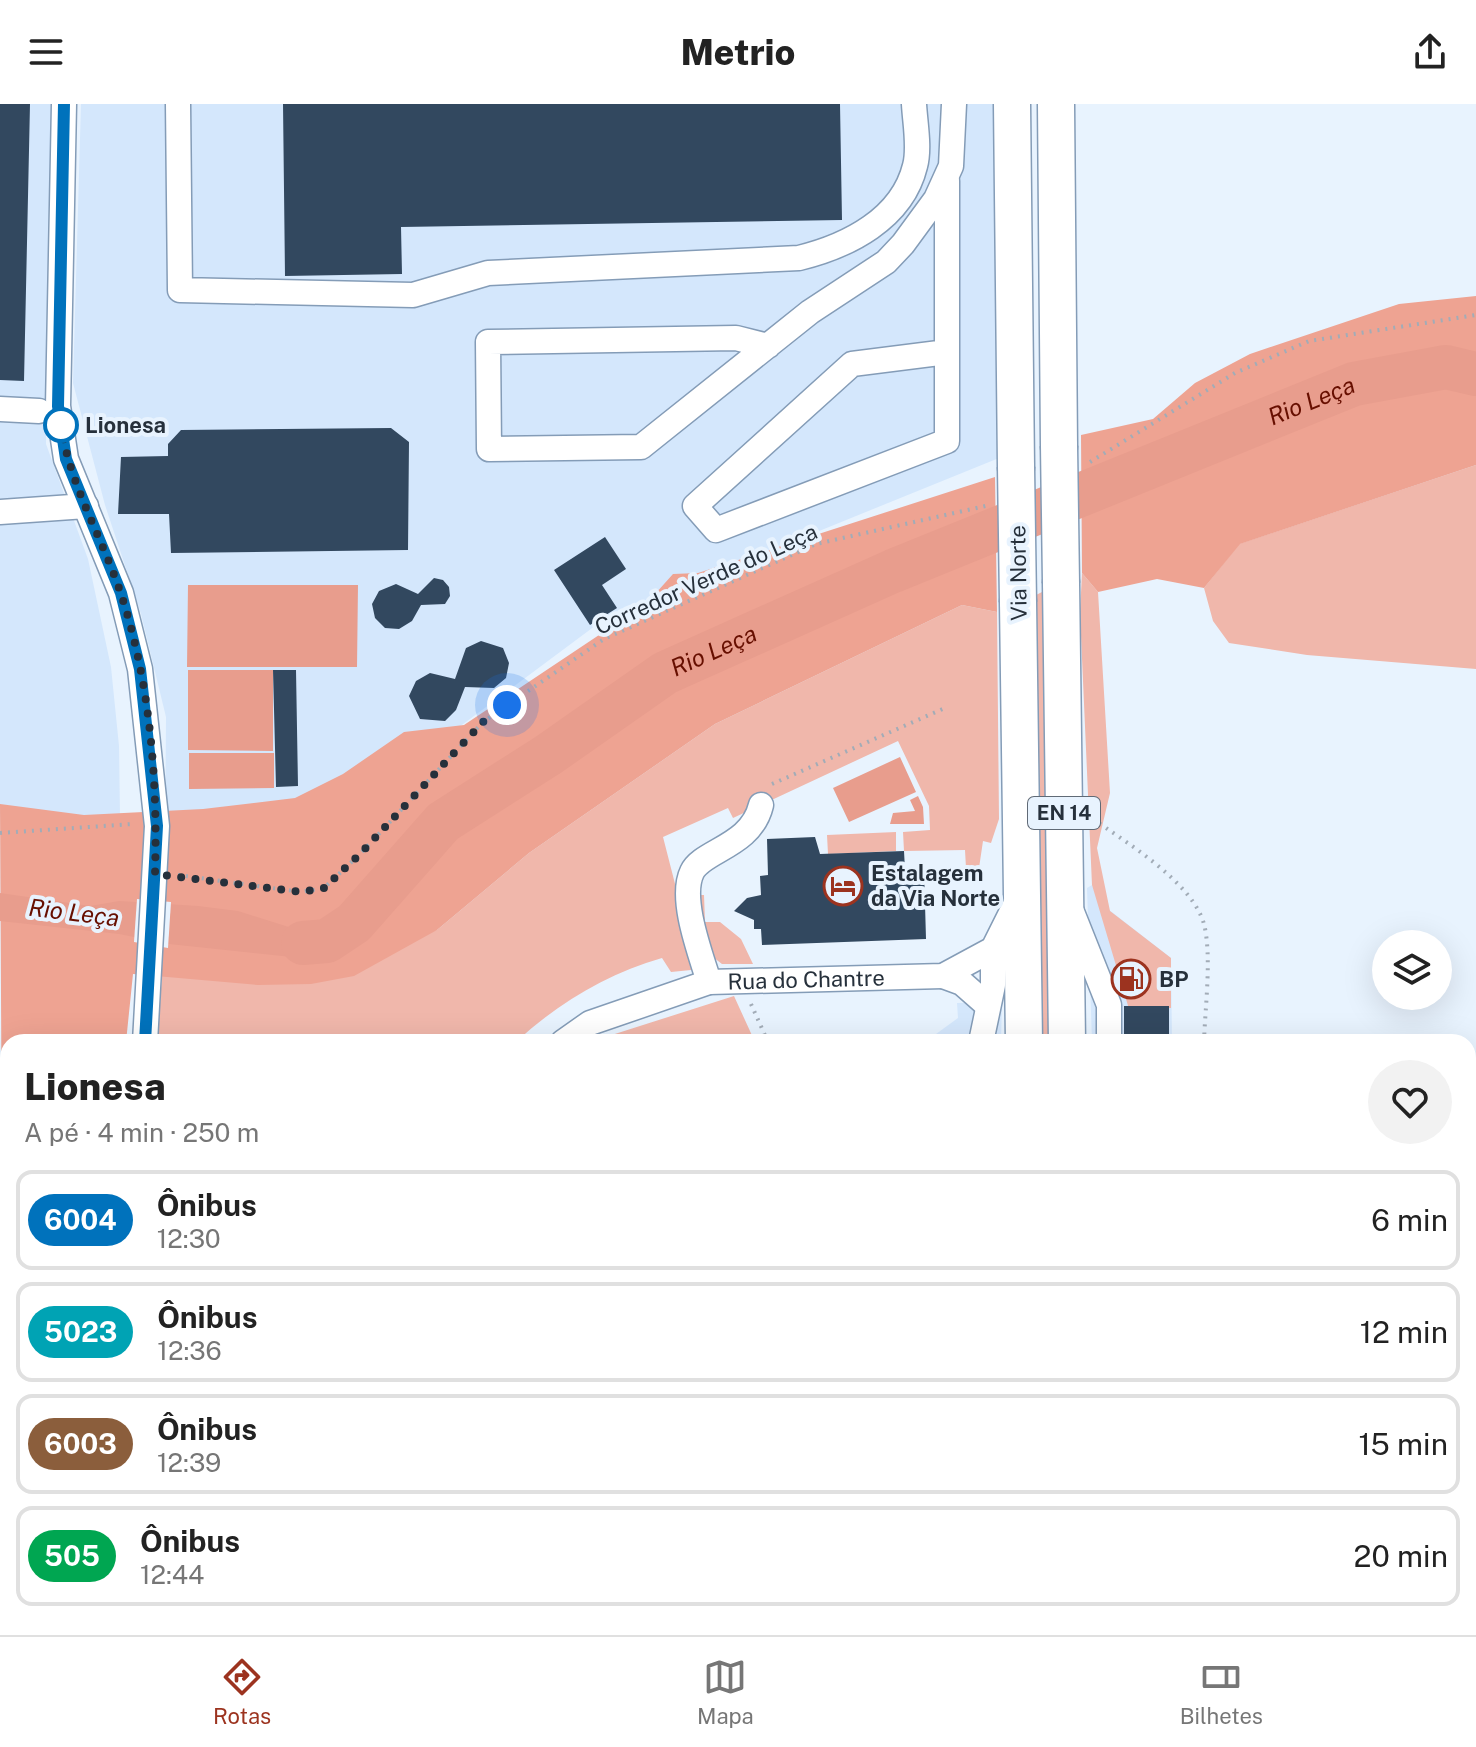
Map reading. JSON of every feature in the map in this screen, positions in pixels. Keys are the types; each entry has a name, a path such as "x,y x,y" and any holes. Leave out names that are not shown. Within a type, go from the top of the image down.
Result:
{"highway":[{"name":"Via Norte","path":"1012,104 1024,1034"},
{"name":"Via Norte","path":"1056,104 1073,455 1061,583 1067,1034"}],"street":[{"path":"64,104 58,406 66,459 121,593 140,669 157,826 145,1034"},
{"path":"178,104 180,290 413,295 488,273 799,258 844,245 886,215 902,193 916,165 914,104"},
{"path":"768,346 736,338 488,342 489,449 641,447 768,346 810,312 886,262 936,199 947,175 954,145 954,104"},
{"path":"947,175 947,352 947,441 716,530 695,506 852,364 947,352"},
{"path":"0,409 39,411"},
{"path":"0,512 86,506"},
{"path":"709,982 692,925 691,873 698,864 741,836 755,821 761,805"},
{"path":"982,1034 993,985 993,949 1022,891"},
{"path":"1065,895 1109,1005 1109,1034"},
{"name":"Rua do Chantre","path":"574,1034 590,1023 709,982 943,976 993,949"},
{"path":"943,976 962,983 987,1005"}],"path":[{"path":"1073,455 1235,373 1309,341 1476,315"},
{"name":"Corredor Verde do Leça","path":"155,878 301,892 324,888 360,854 483,722 604,639 816,544 993,504"},
{"path":"761,805 764,794 782,778 945,708"},
{"path":"1064,798 1166,873 1196,907 1205,938 1204,1034"},
{"path":"0,833 142,824"},
{"path":"740,980 764,1034"}],"shaded area":[{"path":"0,104 52,104 46,444 88,559 111,667 119,746 120,816 0,817"},
{"path":"81,104 994,104 999,458 607,617 447,736 165,863 166,717 141,614 105,505 73,383"},
{"path":"1476,296 1476,465 1240,544 1204,588 1157,579 1098,592 1082,573 1081,435 1153,419 1195,383 1250,354 1399,304"},
{"path":"1476,465 1476,669 1307,655 1229,643 1213,621 1204,588 1239,544"},
{"path":"995,477 997,612 962,605 715,724 529,853 437,930 354,976 311,984 258,985 133,974 127,1034 1,1034 0,804 84,815 203,809 295,798 343,774 404,732 464,725 647,603 673,574 698,573"},
{"path":"1082,573 1098,592 1110,793 1097,848 1110,911 1171,958 1171,1008 1129,1009 1092,885 1080,613"},
{"path":"1046,590 1051,1034 1040,1034 1034,596"},
{"path":"962,605 997,612 999,819 991,843 983,841 979,868 966,868 965,850 904,851 903,832 930,830 929,806 898,741 733,818 728,808 663,837 692,950 691,970 671,972 662,958 622,972 584,991 526,1034 158,1034 162,976 437,930 529,853 715,724"},
{"path":"896,832 896,851 828,854 827,835"},
{"name":"BP","path":"1092,885 1099,902 1171,958 1172,1034 1092,1034 1087,888"},
{"path":"699,895 704,895 705,922 720,922 741,939 753,964 722,964 709,954"},
{"path":"734,996 751,1034 615,1034"},
{"path":"1002,1002 1001,1034 936,1034 958,1018 957,1003"}],"water":[{"path":"188,585 358,585 357,667 187,667"},
{"path":"188,670 273,670 273,751 188,750"},
{"path":"189,753 274,753 274,788 189,789"},
{"path":"900,757 916,792 849,822 833,788"},
{"path":"918,796 923,807 924,824 890,824 893,813 915,811 910,800"},
{"path":"0,893 90,906 119,901 198,906 238,911 315,932 349,902 360,933 319,960 169,944 119,934 0,921"}],"pier":[{"path":"137,899 171,902 168,948 134,942"}],"building":[{"path":"0,104 30,104 24,381 0,380"},
{"path":"283,104 840,104 842,220 401,227 402,274 285,276"},
{"path":"391,428 409,442 408,550 171,553 169,514 118,514 121,457 168,456 168,444 181,430"},
{"path":"605,537 626,569 602,585 617,608 590,625 554,570"},
{"path":"434,578 443,580 449,587 450,596 445,604 421,605 412,621 399,629 385,628 375,618 372,604 379,591 396,584 418,594"},
{"path":"481,641 503,648 509,663 506,678 494,688 465,687 456,710 445,721 420,719 409,696 416,681 430,673 455,679 466,648"},
{"path":"273,670 296,670 298,786 276,787"},
{"name":"Estalagem da Via Norte","path":"815,837 820,854 904,851 905,870 924,869 926,939 762,945 761,929 754,929 754,920 734,911 747,898 761,895 760,876 768,875 767,839"},
{"path":"1124,1006 1169,1006 1169,1034 1124,1034"}],"waterway":[{"name":"Rio Leça","path":"303,943 327,941 354,923 443,822 548,755 665,673 893,571 1354,384 1446,367 1476,374"}],"bus line":[{"name":"6004","path":"64,104 58,406 66,459 121,593 140,669 157,826 146,1034"}],"place":[{"name":"Lionesa","path":"61,425"},
{"name":"Estalagem da Via Norte","path":"843,886"},
{"name":"BP","path":"1131,979"}],"route":[{"path":"61,425 66,459 121,593 140,669 157,826 155,874 301,892 324,888 360,854 483,722 507,705"}]}
